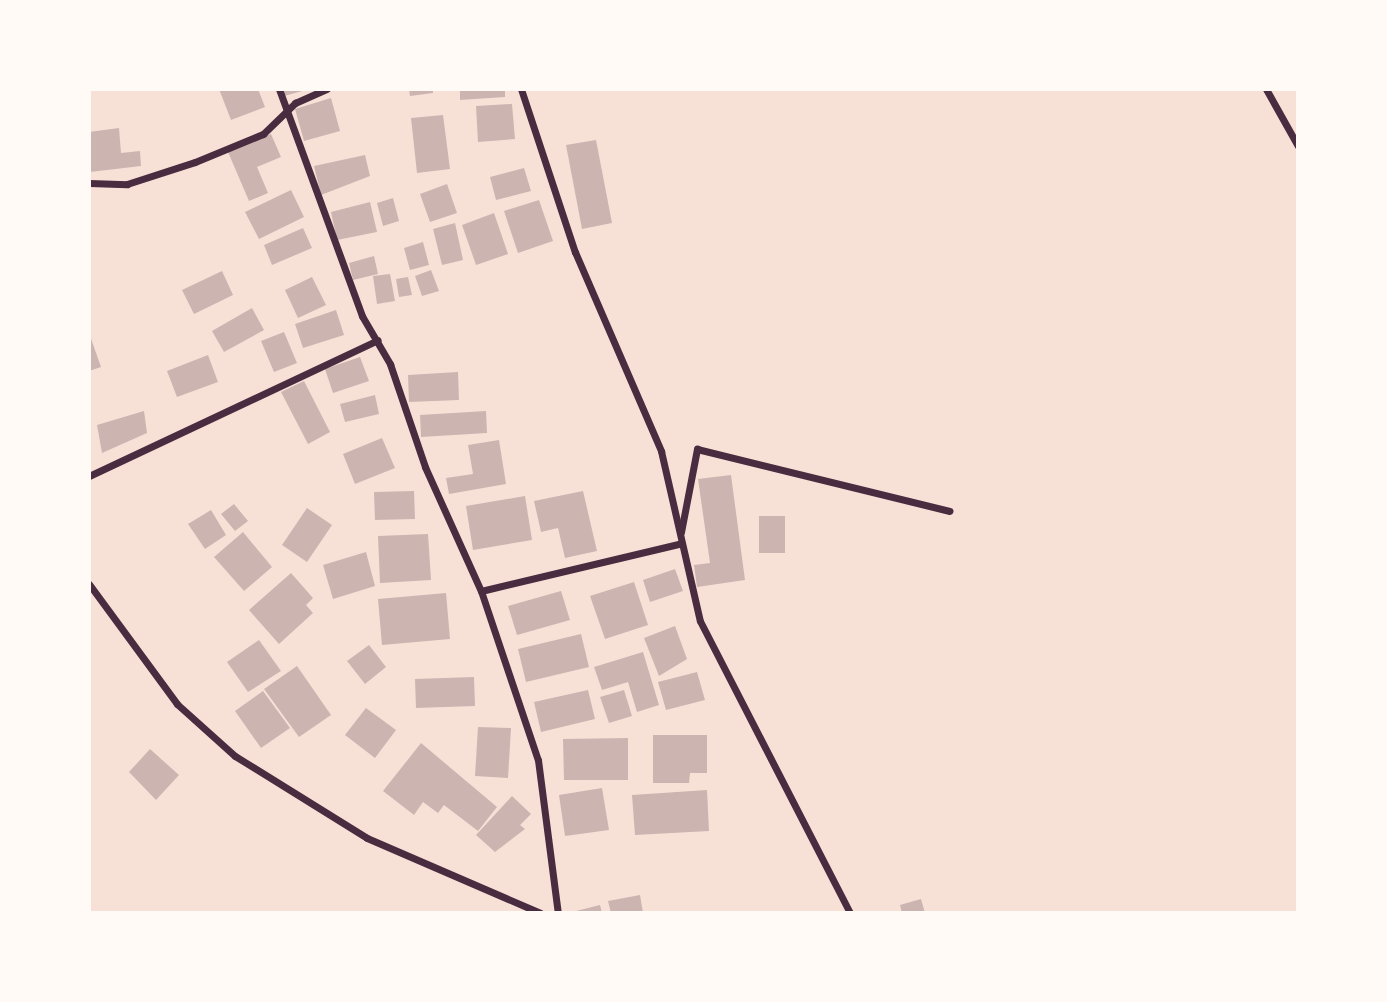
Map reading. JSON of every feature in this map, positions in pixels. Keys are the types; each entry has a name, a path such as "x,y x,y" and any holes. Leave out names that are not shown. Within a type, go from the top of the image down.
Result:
{"street":[{"path":"279,89 362,316 378,340 481,591 538,760 558,913"},
{"path":"89,183 156,176 263,134 286,111 327,89"},
{"path":"522,89 575,252 662,451 679,545 700,621 850,913"},
{"path":"1266,89 1298,146"},
{"path":"89,476 378,340"},
{"path":"679,545 697,449 950,511"},
{"path":"481,591 679,545"},
{"path":"89,584 177,704 235,756 367,838 540,913"}],"building":[{"path":"219,89 258,89 265,107 231,120"},
{"path":"282,89 306,89 306,90 284,96"},
{"path":"409,89 433,89 433,93 410,96"},
{"path":"460,89 505,89 505,97 460,100"},
{"path":"331,98 340,131 304,141 295,109"},
{"path":"512,104 515,139 478,142 476,106"},
{"path":"443,115 450,169 417,173 411,118"},
{"path":"119,128 121,153 140,151 141,166 90,172 89,132"},
{"path":"271,134 281,157 257,167 268,193 249,201 228,152"},
{"path":"596,140 612,223 582,229 566,145"},
{"path":"365,155 370,176 321,195 314,166"},
{"path":"524,168 531,191 496,200 490,177"},
{"path":"447,184 457,213 430,222 420,194"},
{"path":"291,190 304,217 259,239 245,212"},
{"path":"393,198 399,221 383,226 377,203"},
{"path":"539,200 553,241 518,253 504,211"},
{"path":"370,202 377,232 337,240 331,212"},
{"path":"494,213 508,254 476,265 462,225"},
{"path":"455,223 463,260 442,265 433,229"},
{"path":"303,228 312,248 272,265 264,245"},
{"path":"423,242 429,265 410,270 404,248"},
{"path":"374,256 378,274 353,280 349,263"},
{"path":"431,270 439,291 422,296 415,276"},
{"path":"222,271 233,295 194,314 182,290"},
{"path":"390,274 395,301 377,304 373,276"},
{"path":"312,277 326,305 298,318 285,290"},
{"path":"408,277 412,295 399,297 396,279"},
{"path":"252,308 264,330 224,352 212,331"},
{"path":"336,310 344,335 303,348 295,324"},
{"path":"284,332 297,363 274,372 261,341"},
{"path":"89,333 101,367 89,371"},
{"path":"208,355 218,382 177,397 167,371"},
{"path":"360,357 369,381 333,393 325,369"},
{"path":"458,372 459,400 409,402 408,375"},
{"path":"304,381 330,432 308,444 281,392"},
{"path":"375,395 379,414 345,422 340,404"},
{"path":"144,411 147,433 102,453 97,425"},
{"path":"486,411 487,433 421,437 420,415"},
{"path":"382,438 395,468 355,484 343,454"},
{"path":"499,440 506,484 449,494 446,478 473,474 468,445"},
{"path":"731,475 745,580 697,587 694,565 710,563 698,479"},
{"path":"414,491 415,519 375,520 374,492"},
{"path":"583,491 597,551 565,558 558,528 541,532 534,501"},
{"path":"525,496 532,540 473,550 466,506"},
{"path":"234,504 248,521 235,531 221,514"},
{"path":"307,508 332,525 307,562 282,545"},
{"path":"211,510 226,535 205,549 188,524"},
{"path":"759,516 785,516 785,553 759,553"},
{"path":"243,532 272,567 244,591 214,557"},
{"path":"428,534 431,580 380,583 378,536"},
{"path":"366,552 375,586 333,599 323,565"},
{"path":"675,569 683,591 650,602 643,580"},
{"path":"291,573 313,598 306,605 313,613 279,644 249,610"},
{"path":"634,582 648,625 605,639 590,596"},
{"path":"561,591 570,620 517,635 508,606"},
{"path":"446,593 450,639 382,645 378,599"},
{"path":"675,626 687,659 659,676 644,638"},
{"path":"581,634 589,667 526,682 518,649"},
{"path":"259,640 281,671 248,692 227,662"},
{"path":"369,645 386,667 365,684 347,661"},
{"path":"643,652 659,705 637,712 628,682 602,690 594,667"},
{"path":"297,666 331,715 299,737 264,689"},
{"path":"697,672 705,700 666,710 658,682"},
{"path":"474,677 475,706 416,708 415,679"},
{"path":"588,690 595,719 541,732 534,702"},
{"path":"624,690 632,716 609,723 600,697"},
{"path":"263,691 290,728 261,748 235,711"},
{"path":"366,708 396,730 375,758 345,735"},
{"path":"478,727 511,728 508,778 475,776"},
{"path":"653,735 707,735 707,773 690,773 689,783 653,783"},
{"path":"628,738 628,780 564,780 563,739"},
{"path":"421,743 497,807 478,831 444,805 438,813 423,802 414,815 383,791"},
{"path":"150,749 179,775 156,800 129,772"},
{"path":"602,788 609,830 565,836 559,795"},
{"path":"707,790 709,831 635,835 632,795"},
{"path":"512,796 531,814 520,825 525,829 495,852 476,835"},
{"path":"640,895 643,913 611,913 608,901"},
{"path":"921,899 925,913 902,913 900,905"},
{"path":"600,905 602,913 572,913 572,912"}]}
